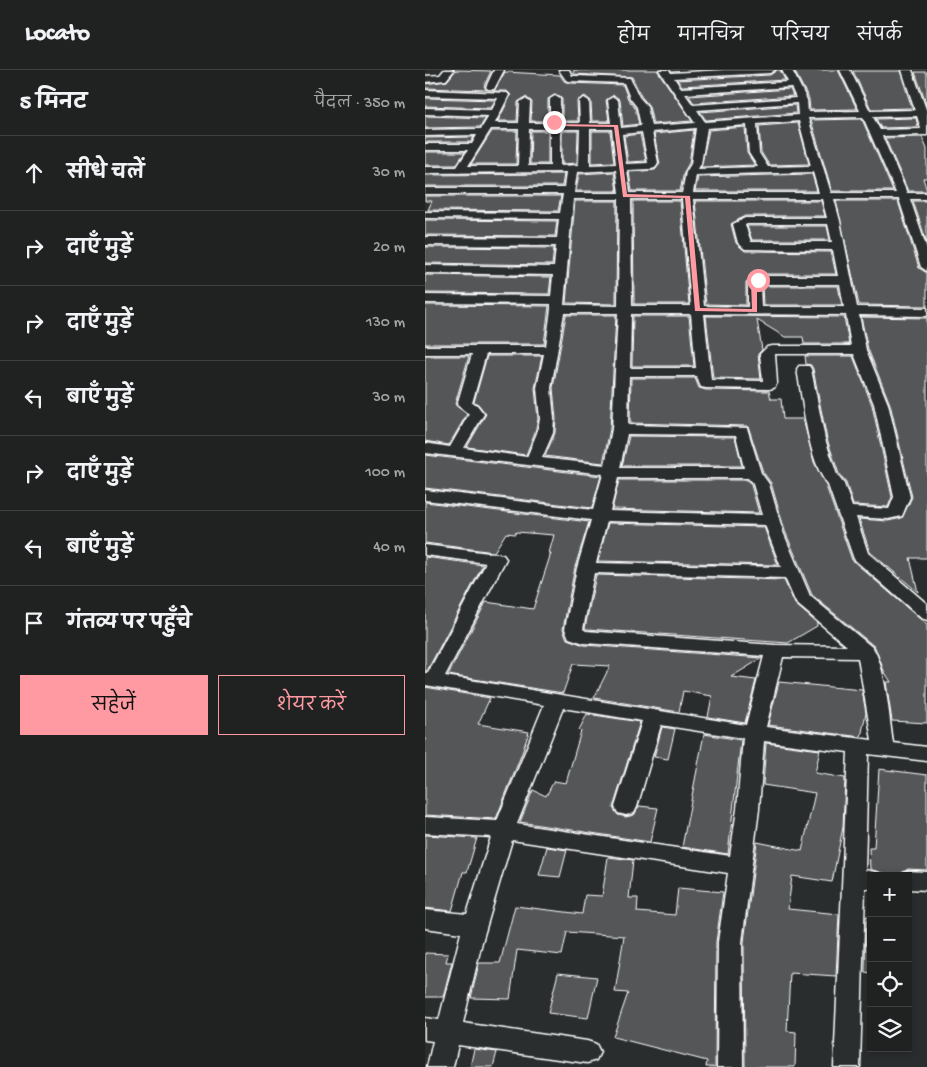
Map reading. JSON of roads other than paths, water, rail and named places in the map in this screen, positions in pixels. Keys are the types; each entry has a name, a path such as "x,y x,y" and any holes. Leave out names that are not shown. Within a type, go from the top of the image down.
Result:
{"street":[{"path":"425,79 443,78 449,70"},
{"path":"491,87 499,70"},
{"path":"425,170 578,169 651,166 653,163 648,129 641,104 635,98 627,80 569,78 564,70"},
{"path":"666,73 770,70"},
{"path":"787,70 802,100 804,116 818,169 834,220 844,280 859,350 881,404 903,497 896,512 888,514 847,512"},
{"path":"845,70 876,133 903,196 924,252 927,267"},
{"path":"876,133 927,131 907,70"},
{"path":"666,73 702,125 696,164 691,172 687,196 704,381 707,384 769,385 771,383 767,354 769,351 859,350"},
{"path":"679,91 795,84"},
{"path":"425,93 504,95 488,127 461,169"},
{"path":"555,99 555,169"},
{"path":"613,100 625,196 625,310 620,429 586,568 575,629 576,634 584,637 775,651 866,652"},
{"path":"691,108 802,100"},
{"path":"532,462 546,426 544,388 552,350 558,304 559,271 567,194 578,169 585,126 584,101"},
{"path":"523,169 525,102"},
{"path":"425,103 499,108"},
{"path":"425,111 499,108"},
{"path":"425,133 524,125 648,129 804,116 923,114"},
{"path":"752,121 754,152 765,170"},
{"path":"425,122 488,127"},
{"path":"425,147 475,147"},
{"path":"691,172 818,169"},
{"path":"425,190 625,196 927,196"},
{"path":"425,215 565,216"},
{"path":"834,220 745,221 739,224 743,244 749,246 838,246"},
{"path":"425,256 427,242 562,242"},
{"path":"425,269 559,271"},
{"path":"755,310 755,282 844,280"},
{"path":"425,299 558,304 625,310 927,312"},
{"path":"425,350 552,350"},
{"path":"454,452 477,414 472,408 464,405 480,350"},
{"path":"804,369 819,448 829,476 836,484 847,512 860,555 927,614"},
{"path":"623,372 703,372"},
{"path":"620,429 742,431 753,473 761,484 771,520 802,599 866,652 872,674 884,749"},
{"path":"425,448 611,471 753,473"},
{"path":"425,495 599,516 771,520"},
{"path":"425,550 497,559 429,680 754,733 927,754"},
{"path":"586,568 790,572"},
{"path":"730,1067 730,942 748,808 754,733 775,651"},
{"path":"440,1067 437,1030 476,925 504,830 556,701"},
{"path":"626,807 653,717"},
{"path":"847,1067 862,878 858,746"},
{"path":"425,825 504,830 741,866"},
{"path":"912,880 927,880"},
{"path":"425,919 476,925"},
{"path":"437,1030 587,1052"}]}
